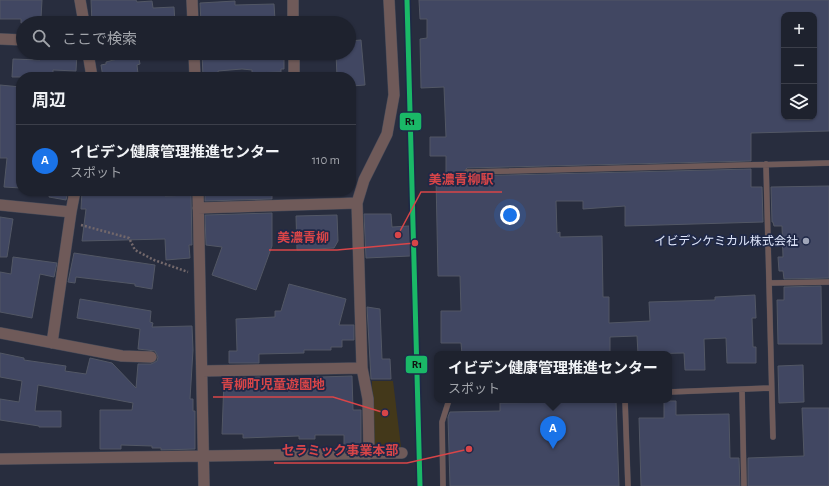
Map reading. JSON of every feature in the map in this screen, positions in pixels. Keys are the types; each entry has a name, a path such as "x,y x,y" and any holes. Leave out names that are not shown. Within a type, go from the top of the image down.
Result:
{"street":[{"path":"80,0 83,16"},
{"path":"192,0 193,16"},
{"path":"293,0 294,16"},
{"path":"369,454 368,399 362,368 357,203 364,180 387,134 394,95 389,0"},
{"path":"0,39 16,40"},
{"path":"89,60 91,72"},
{"path":"194,60 194,72"},
{"path":"294,60 294,72"},
{"path":"52,343 74,196"},
{"path":"198,196 204,486"},
{"path":"198,208 357,203"},
{"path":"0,205 71,217"},
{"path":"0,333 122,356 151,357"},
{"path":"202,371 362,368"},
{"path":"0,459 402,453"}],"lane":[{"path":"467,172 829,163"},
{"path":"766,164 772,437"},
{"path":"769,283 829,282"},
{"path":"672,392 771,388"},
{"path":"742,390 744,486"},
{"path":"443,486 442,422 449,403"},
{"path":"625,403 628,486"}],"path":[{"path":"71,217 129,238 135,250 154,260 200,276"}],"shaded area":[{"path":"372,381 393,381 401,447 373,444"}],"building":[{"path":"0,0 42,0 41,16 16,16 16,19 0,19"},
{"path":"91,0 136,0 137,2 152,1 153,8 174,7 175,16 92,16"},
{"path":"419,0 829,0 829,131 751,133 751,161 467,168 463,172 467,176 751,169 751,187 762,187 763,222 625,226 625,206 583,209 583,201 556,201 557,233 560,232 560,237 602,236 603,297 609,297 609,323 650,321 649,302 715,300 715,297 755,295 756,318 752,318 753,347 756,347 756,363 727,363 726,338 704,339 705,370 685,370 684,353 672,353 672,351 638,351 637,336 610,337 610,351 462,351 461,343 441,343 441,311 461,311 460,276 438,276 436,178 446,178 446,156 430,156 430,137 446,137 444,87 421,88 420,39 427,38 427,19 420,19"},
{"path":"235,1 235,5 274,4 275,16 201,16 200,3"},
{"path":"356,40 361,40 365,85 356,86 356,72 337,72 336,60 356,60"},
{"path":"13,59 77,60 76,71 53,70 53,72 16,72 16,77 12,77"},
{"path":"114,60 139,60 140,64 137,65 138,72 102,72 101,65 106,64 106,62"},
{"path":"202,60 284,60 284,69 281,69 281,72 252,72 252,70 242,69 203,72"},
{"path":"0,85 16,87 16,188 4,187 7,158 0,158"},
{"name":"イビデンケミカル株式会社","path":"829,186 829,278 784,279 783,271 779,271 778,257 783,257 782,226 774,226 772,222 771,187"},
{"path":"49,196 67,196 66,200"},
{"path":"82,196 191,196 192,245 189,245 190,258 166,260 165,239 82,241 86,209 81,209"},
{"path":"205,196 272,196 272,199 205,201"},
{"path":"272,213 272,246 256,290 212,275 222,247 206,245 205,215"},
{"path":"364,214 391,214 392,227 409,226 410,256 366,258"},
{"path":"337,215 338,241 334,248 297,250 296,216"},
{"path":"0,217 13,219 7,257 0,257"},
{"path":"74,253 155,265 152,289 135,286 135,284 76,277 75,283 68,282"},
{"path":"13,257 57,263 54,277 40,274 32,318 0,312 0,272 11,274"},
{"path":"289,284 346,299 339,325 354,325 354,340 342,340 342,347 331,347 331,350 304,350 304,353 259,354 259,363 229,363 229,351 237,351 236,319 275,317 275,311 281,311"},
{"path":"821,286 822,344 778,344 777,300 784,300 784,287"},
{"path":"80,299 151,311 150,322 153,323 152,327 192,326 193,350 190,399 193,399 193,411 195,411 195,449 161,450 161,448 152,448 152,446 121,445 121,449 100,449 100,410 132,410 133,403 38,385 35,411 61,411 61,427 39,427 0,420 0,399 19,402 22,381 0,377 0,353 24,358 24,360 66,366 65,371 86,374 90,358 112,363 136,388 138,364 151,364 157,361 158,357 155,351 138,349 140,329 77,318"},
{"path":"367,307 380,309 382,359 390,359 391,379 371,379"},
{"path":"803,365 804,402 779,403 778,366"},
{"path":"352,376 353,410 361,410 361,446 344,446 344,435 315,435 315,439 299,439 299,436 243,438 243,434 222,434 224,379 259,377 264,378 265,381 288,380 288,378"},
{"path":"672,401 676,401 676,415 729,414 730,458 739,458 740,486 641,486 639,418 664,418 664,403 672,403"},
{"path":"500,403 616,403 619,486 450,486 448,417 450,412 500,411"},
{"path":"802,408 829,408 829,486 748,486 748,458 804,456"}],"transit line":[{"name":"R1","path":"407,0 420,486"}],"place":[{"name":"美濃青柳駅","path":"398,235"},
{"name":"イビデンケミカル株式会社","path":"806,241"},
{"name":"美濃青柳","path":"415,243"},
{"name":"青柳町児童遊園地","path":"385,413"},
{"name":"セラミック事業本部","path":"469,449"},
{"name":"イビデン健康管理推進センター","path":"553,449"}]}
